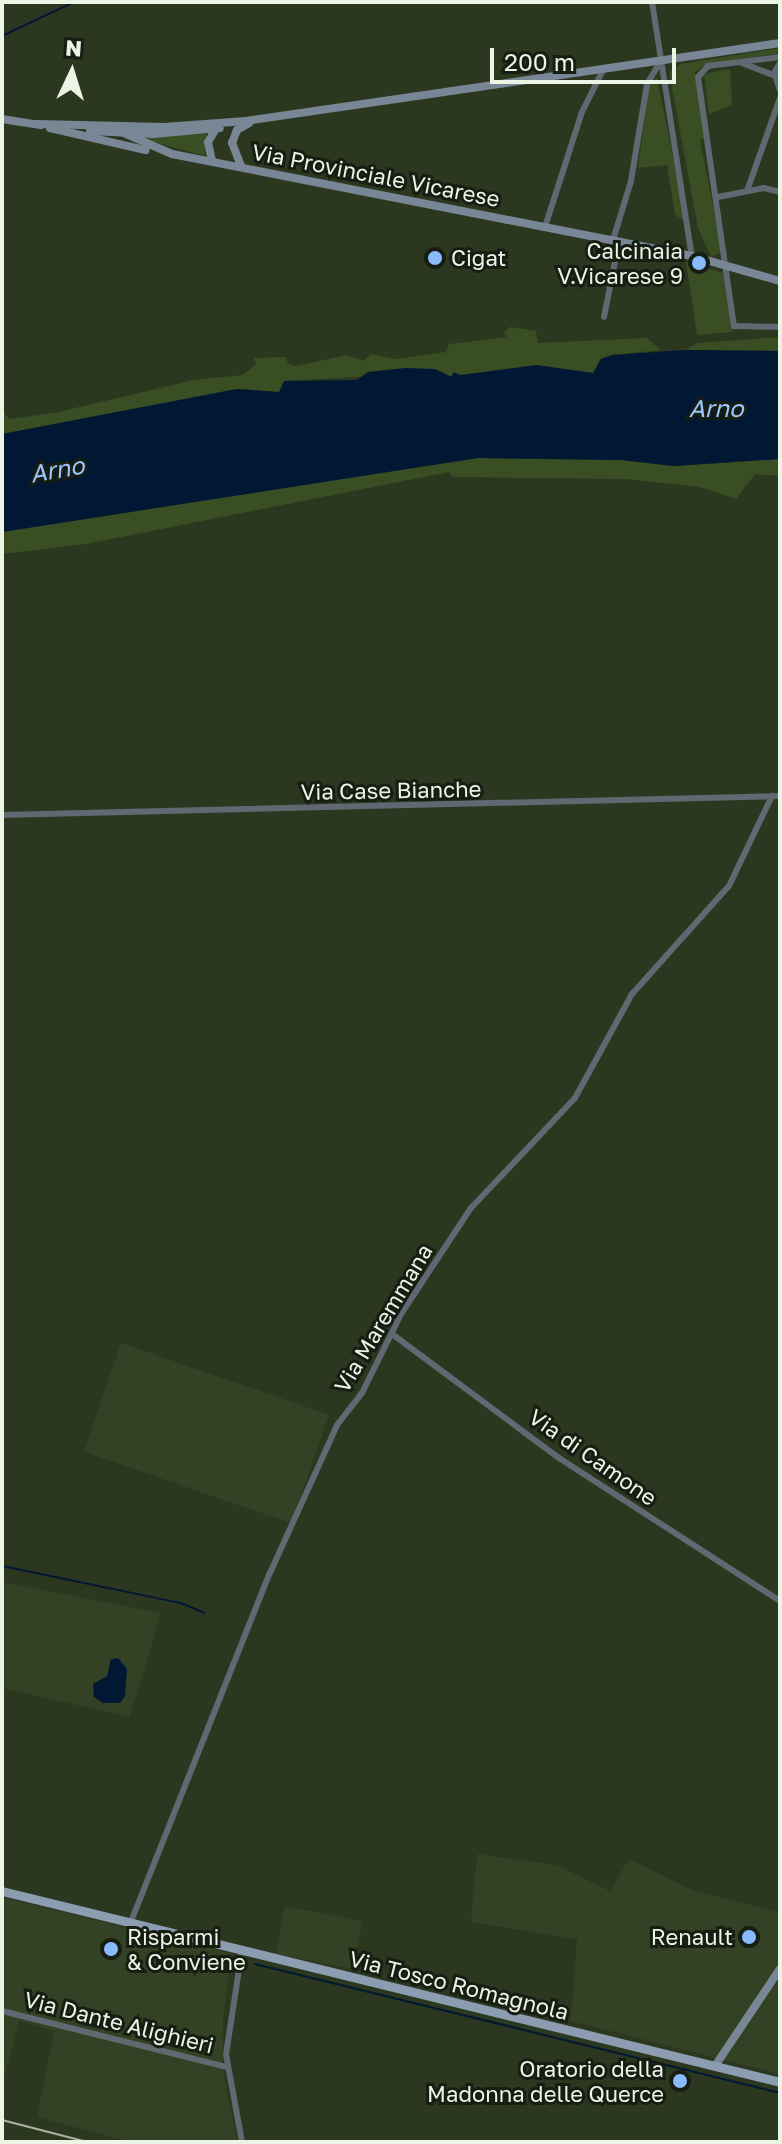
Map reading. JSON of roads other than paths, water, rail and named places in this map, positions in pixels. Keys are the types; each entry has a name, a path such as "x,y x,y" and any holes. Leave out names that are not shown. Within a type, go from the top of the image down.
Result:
{"main road":[{"name":"Via Tosco Romagnola","path":"2,1891 780,2082"}],"street":[{"path":"652,2 692,256"},
{"name":"Via Provinciale Vicarese","path":"2,119 129,134 215,128 265,118 780,43"},
{"path":"604,317 647,84 662,59"},
{"path":"780,90 775,75 780,60 704,67 698,74 728,265 734,326 780,327"},
{"path":"740,62 775,75"},
{"path":"545,227 582,112 604,68"},
{"path":"747,191 780,98"},
{"path":"242,167 232,154 235,134 265,118"},
{"name":"Via Provinciale Vicarese","path":"37,124 107,127 246,121"},
{"path":"212,161 208,142 215,128 228,122"},
{"name":"Via Provinciale Vicarese","path":"37,124 144,150 692,256 780,281"},
{"name":"Via Provinciale Vicarese","path":"107,127 129,134 138,143 172,154"},
{"path":"718,197 747,191 780,192"},
{"name":"Via Case Bianche","path":"2,815 776,796"},
{"name":"Via Maremmana","path":"130,1924 270,1573 334,1430 362,1393 392,1334 471,1208 575,1098 632,994 729,886 776,796"},
{"name":"Via di Camone","path":"392,1334 559,1458 780,1601"},
{"path":"242,1950 227,2067 242,2142"},
{"path":"715,2066 780,1969"},
{"name":"Via Dante Alighieri","path":"2,2011 227,2067"}],"water":[{"name":"Arno","path":"685,350 780,351 780,459 674,466 621,460 478,458 2,532 2,434 237,389 279,392 284,381 357,380 368,372 405,368 435,369 451,377 454,372 460,375 537,365 593,373 601,359 612,355"},
{"path":"118,1658 127,1669 125,1696 120,1703 103,1703 94,1697 93,1684 107,1676 111,1659"}],"waterway":[{"path":"2,36 74,2"},
{"path":"2,1566 181,1603 204,1613"},
{"path":"255,1964 780,2093"}],"railway":[{"path":"2,2120 87,2142"}],"place":[{"name":"Cigat","path":"435,258"},
{"name":"Calcinaia V.Vicarese 9","path":"699,263"},
{"name":"Renault","path":"749,1937"},
{"name":"Risparmi & Conviene","path":"111,1949"},
{"name":"Oratorio della Madonna delle Querce","path":"680,2081"}]}
